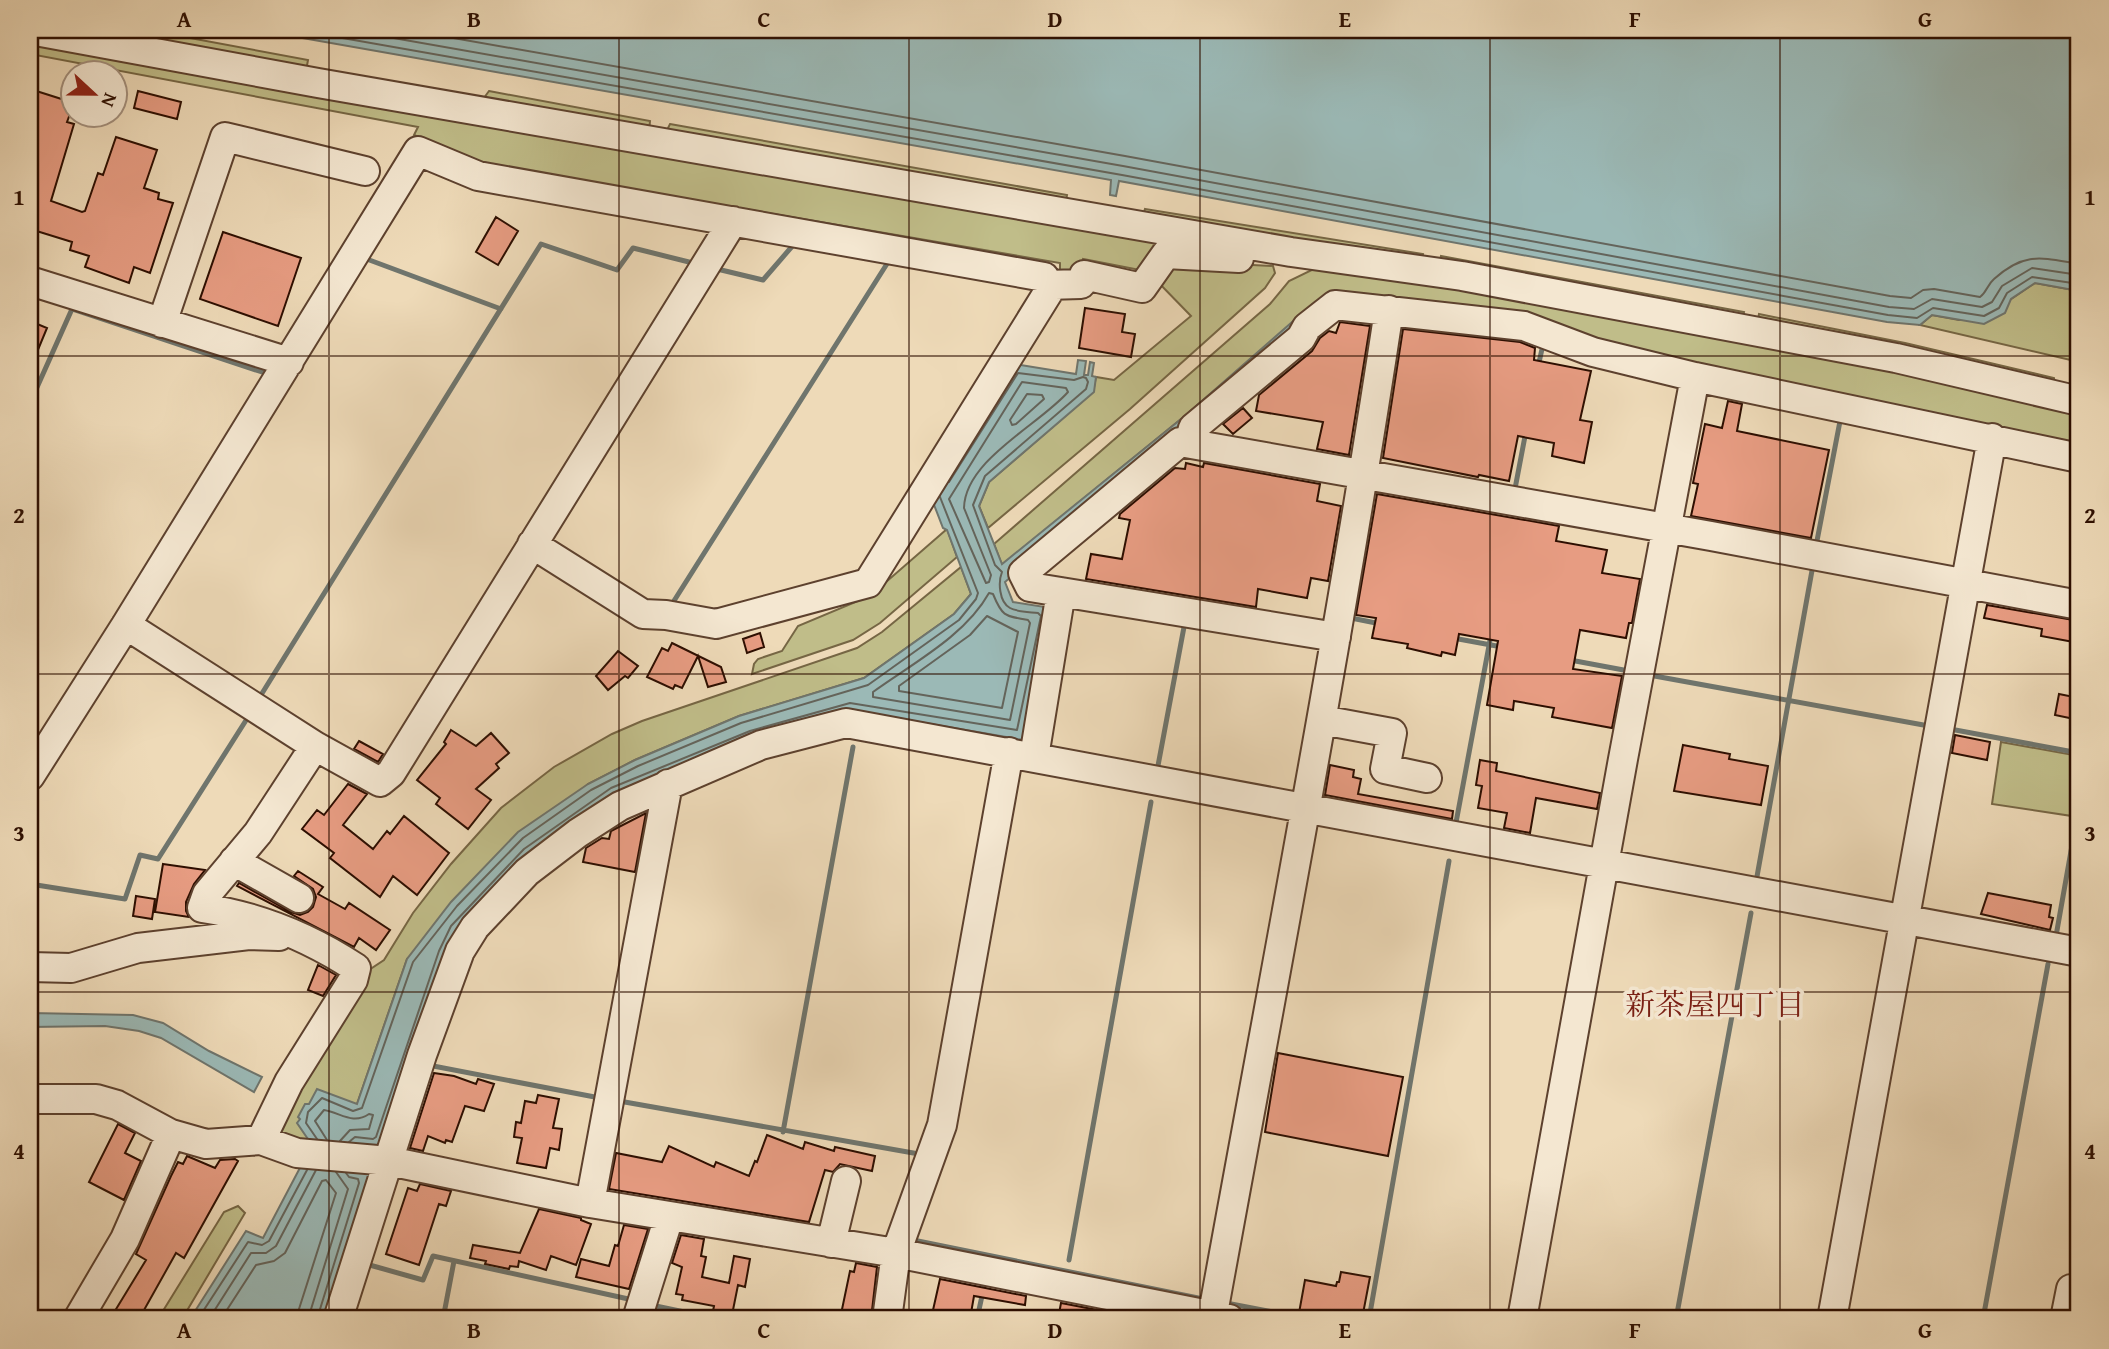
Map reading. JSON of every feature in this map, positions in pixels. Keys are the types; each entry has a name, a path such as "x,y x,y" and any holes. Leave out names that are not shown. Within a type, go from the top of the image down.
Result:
{"street":[{"path":"30,30 318,83 1291,252 1476,278 1896,358 2079,401"},
{"path":"162,323 225,137 365,171"},
{"path":"30,776 418,152 478,176 1044,277 1049,291 868,583 716,624 666,615 643,614 532,544"},
{"path":"126,625 315,746 380,782 391,773 733,221"},
{"path":"1047,285 1081,284 1084,275 1142,288 1166,254 1275,260 1291,252"},
{"path":"30,281 289,362"},
{"path":"1189,443 1194,428 1301,338 1307,327 1335,305 1524,326 1593,352 1695,377 2079,458"},
{"path":"30,1099 96,1099 117,1105 171,1134 206,1144 261,1140 298,1153 389,1161 590,1203 896,1253 1218,1318 1364,475 1389,310"},
{"path":"1522,1319 1695,377"},
{"path":"1832,1319 1992,438"},
{"path":"1336,638 1030,587 1024,573 1180,442 2079,605"},
{"path":"887,1319 896,1253 942,1125 1021,754 1061,592"},
{"path":"1322,720 1392,733 1385,769 1427,778"},
{"path":"338,1319 422,1055 460,951 475,927 527,872 578,833 620,806 761,745 846,723 2079,952"},
{"path":"261,1140 289,1082 353,980 356,968 270,923 232,912 202,908 207,894 258,833 315,746"},
{"path":"590,1203 668,784"},
{"path":"234,861 299,898"},
{"path":"30,967 71,968 138,948 222,938 249,935 295,937"},
{"path":"78,1319 125,1239 171,1134"},
{"path":"831,1242 846,1181"},
{"path":"637,1319 669,1217"},
{"path":"2065,1319 2071,1289"}],"shaded area":[{"path":"75,30 147,30 308,60 306,71"},
{"path":"30,39 1251,250 1145,271 1083,259 1079,272 1060,273 1060,263 482,164 414,135 418,127 130,73 130,60 62,60 30,54"},
{"path":"489,91 650,121 649,132 481,102"},
{"path":"670,124 1067,195 1065,206 666,132"},
{"path":"1145,209 1423,254 1421,264 1142,219"},
{"path":"1441,256 1744,312 1742,322 1439,266"},
{"path":"1173,261 1273,266 1275,273 1265,288 1130,409 988,528 979,506 989,482 1093,392 1096,377 1114,380 1191,316 1154,278"},
{"path":"1324,264 1461,284 2079,409 2079,449 1342,294 1326,294 1186,415 1002,565 994,544 1270,304 1289,281"},
{"path":"2035,283 2079,291 2079,362 1920,325 1932,315 1959,320 2011,299"},
{"path":"1759,314 1905,343 2054,378 2055,387 1757,325"},
{"path":"947,529 957,557 880,623 853,640 752,674 758,659 782,651 798,626 870,596"},
{"path":"961,567 971,594 954,614 864,678 739,716 635,760 588,784 407,959 357,1104 308,1105 300,1118 312,1144 275,1132 366,972 384,960 413,913 451,864 501,808 554,767 612,734 642,721 857,648 882,632"},
{"path":"2001,742 2079,756 2079,778 2072,816 1992,804"},
{"path":"238,1206 245,1213 182,1319 158,1319 224,1212"}],"water":[{"path":"257,30 2079,30 2079,291 2035,283 2011,299 2005,313 1984,324 1932,315 1920,325 1887,322 1119,181 1116,196 1110,195 1111,180"},
{"path":"1315,302 1318,306 1182,431 1005,582 1013,602 1045,607 1023,740 850,710 614,795 456,930 381,1148 352,1171 370,1174 323,1319 190,1319 246,1231 263,1238 312,1145 297,1123 305,1104 309,1104 317,1089 357,1104 407,959 451,902 518,832 588,784 635,760 739,716 864,678 954,614 971,594 947,530 943,528 931,497 1014,364 1076,374 1078,360 1086,361 1084,375 1088,375 1090,362 1094,363 1092,376 1096,377 1094,392 989,482 979,506 1002,564 1186,415"},
{"path":"30,1013 133,1015 163,1023 209,1051 262,1077 254,1092 161,1038 139,1031 105,1026 30,1027"}],"building":[{"path":"30,89 60,99 60,130 72,130 51,201 85,211 98,173 103,175 116,137 157,150 144,188 159,193 158,199 173,203 150,273 134,267 129,283 85,267 89,256 70,250 72,242 30,229"},
{"path":"138,91 181,102 177,119 134,108"},
{"path":"496,217 518,231 498,265 476,252"},
{"path":"223,232 301,258 278,326 200,299"},
{"path":"1085,308 1125,314 1122,332 1135,334 1131,357 1079,348"},
{"path":"30,321 47,328 30,369"},
{"path":"1340,322 1370,326 1349,455 1317,449 1323,422 1256,411 1259,395 1312,351 1320,338 1329,331 1336,333"},
{"path":"1403,329 1520,342 1535,348 1534,360 1591,371 1580,420 1592,422 1584,463 1552,456 1554,443 1518,436 1509,481 1383,458"},
{"path":"1728,401 1742,404 1737,431 1829,450 1811,538 1691,516 1698,484 1693,483 1705,424 1722,428"},
{"path":"1243,408 1252,418 1233,434 1223,424"},
{"path":"1186,463 1203,467 1204,463 1320,484 1317,501 1341,506 1328,581 1311,578 1307,598 1258,589 1256,607 1086,579 1091,554 1122,559 1130,520 1119,518 1120,514 1175,468 1185,469"},
{"path":"1377,494 1559,526 1556,541 1607,550 1602,573 1640,579 1632,623 1629,623 1626,638 1580,630 1573,669 1622,676 1612,728 1552,717 1554,708 1514,701 1513,710 1487,705 1498,641 1459,634 1455,655 1442,652 1441,656 1407,648 1408,644 1372,638 1376,618 1356,615"},
{"path":"1987,605 2079,621 2079,643 2041,636 2042,629 1984,618"},
{"path":"760,633 764,647 747,653 743,639"},
{"path":"672,643 721,667 726,682 708,687 698,656 682,688 675,685 673,689 647,677 662,648 668,651"},
{"path":"618,651 638,666 628,678 625,676 608,690 596,676"},
{"path":"2059,694 2079,698 2079,720 2055,715"},
{"path":"451,730 476,746 491,733 509,753 496,764 499,768 476,789 491,800 468,829 436,804 440,798 417,780 446,744 444,742"},
{"path":"1955,735 1990,742 1987,760 1952,753"},
{"path":"359,741 383,754 378,762 354,749"},
{"path":"1683,745 1730,754 1729,759 1768,766 1761,805 1674,791"},
{"path":"1480,760 1497,763 1496,771 1600,793 1597,809 1536,798 1530,833 1504,828 1507,813 1478,808 1482,786 1476,785"},
{"path":"1330,765 1354,770 1353,777 1361,779 1358,794 1453,811 1452,819 1325,795"},
{"path":"348,784 367,794 343,825 373,849 387,831 390,834 404,816 449,853 417,895 393,876 380,897 330,858 334,853 302,829 317,810 324,815"},
{"path":"646,813 635,872 583,862 586,848 602,838 609,839 611,831"},
{"path":"163,864 205,870 194,884 186,902 189,917 155,912"},
{"path":"298,871 323,887 318,894 345,909 349,903 390,930 376,950 359,938 354,947 237,886 239,883 300,915 313,907 316,897 313,889 294,876"},
{"path":"1988,893 2051,905 2049,917 2053,918 2050,930 1981,914"},
{"path":"136,896 155,899 152,919 133,916"},
{"path":"318,965 336,975 323,996 308,990"},
{"path":"1278,1053 1403,1077 1388,1156 1265,1132"},
{"path":"434,1073 454,1076 476,1084 478,1079 494,1084 484,1111 465,1106 452,1142 446,1140 445,1143 428,1136 423,1151 410,1148"},
{"path":"538,1095 559,1099 553,1128 562,1129 559,1150 550,1148 546,1168 517,1163 522,1138 514,1137 516,1122 521,1123 525,1101 536,1103"},
{"path":"118,1124 135,1133 125,1153 141,1161 124,1200 89,1182"},
{"path":"767,1135 803,1149 805,1142 834,1151 835,1147 875,1156 872,1171 840,1164 833,1172 825,1170 809,1222 609,1189 616,1153 662,1162 669,1146 714,1167 716,1162 749,1176"},
{"path":"187,1156 215,1168 220,1160 238,1161 184,1258 176,1253 139,1319 110,1319 146,1260 136,1254 178,1162 183,1164"},
{"path":"420,1184 451,1191 446,1206 439,1204 419,1265 386,1254 408,1188 417,1191"},
{"path":"539,1209 581,1218 591,1224 576,1265 551,1256 546,1270 519,1261 518,1267 510,1266 509,1269 470,1258 473,1245 520,1253"},
{"path":"624,1225 648,1229 629,1289 576,1277 581,1259 609,1266"},
{"path":"681,1235 704,1239 701,1256 706,1257 702,1277 729,1283 734,1256 750,1259 745,1287 738,1285 732,1315 713,1311 714,1306 682,1300 683,1295 676,1294 682,1267 672,1263"},
{"path":"856,1263 877,1267 871,1319 840,1319 850,1271 854,1272"},
{"path":"1341,1272 1370,1277 1362,1319 1333,1319 1299,1313 1305,1280 1336,1286"},
{"path":"940,1279 1026,1296 1025,1305 974,1296 970,1319 931,1319"},
{"path":"1061,1303 1139,1318 1058,1319"}],"waterway":[{"path":"717,269 763,280 795,243"},
{"path":"261,695 541,244 617,270 633,248 697,264"},
{"path":"364,258 501,309"},
{"path":"672,604 890,259"},
{"path":"30,403 72,309 262,372"},
{"path":"1538,367 1542,349"},
{"path":"1816,546 1841,416"},
{"path":"1514,494 1526,431"},
{"path":"1756,882 1813,565"},
{"path":"1351,618 1381,624"},
{"path":"1157,771 1184,627"},
{"path":"1455,828 1491,635"},
{"path":"1453,638 1502,647"},
{"path":"1570,660 1629,671"},
{"path":"1649,675 1929,726"},
{"path":"30,884 125,899 140,855 158,859 250,714"},
{"path":"1950,729 2079,753"},
{"path":"783,1132 853,747"},
{"path":"1069,1260 1151,802"},
{"path":"2056,936 2079,806"},
{"path":"1369,1319 1449,861"},
{"path":"1676,1319 1751,913"},
{"path":"1983,1319 2048,964"},
{"path":"428,1065 600,1098"},
{"path":"619,1101 919,1154"},
{"path":"914,1237 913,1240 1208,1300"},
{"path":"366,1264 423,1280 433,1256 633,1300"},
{"path":"443,1319 454,1261"},
{"path":"977,1319 985,1282"},
{"path":"1226,1303 1310,1319"},
{"path":"651,1305 718,1319"}],"district":[{"name":"新茶屋四丁目","path":"1715,1004"}]}
